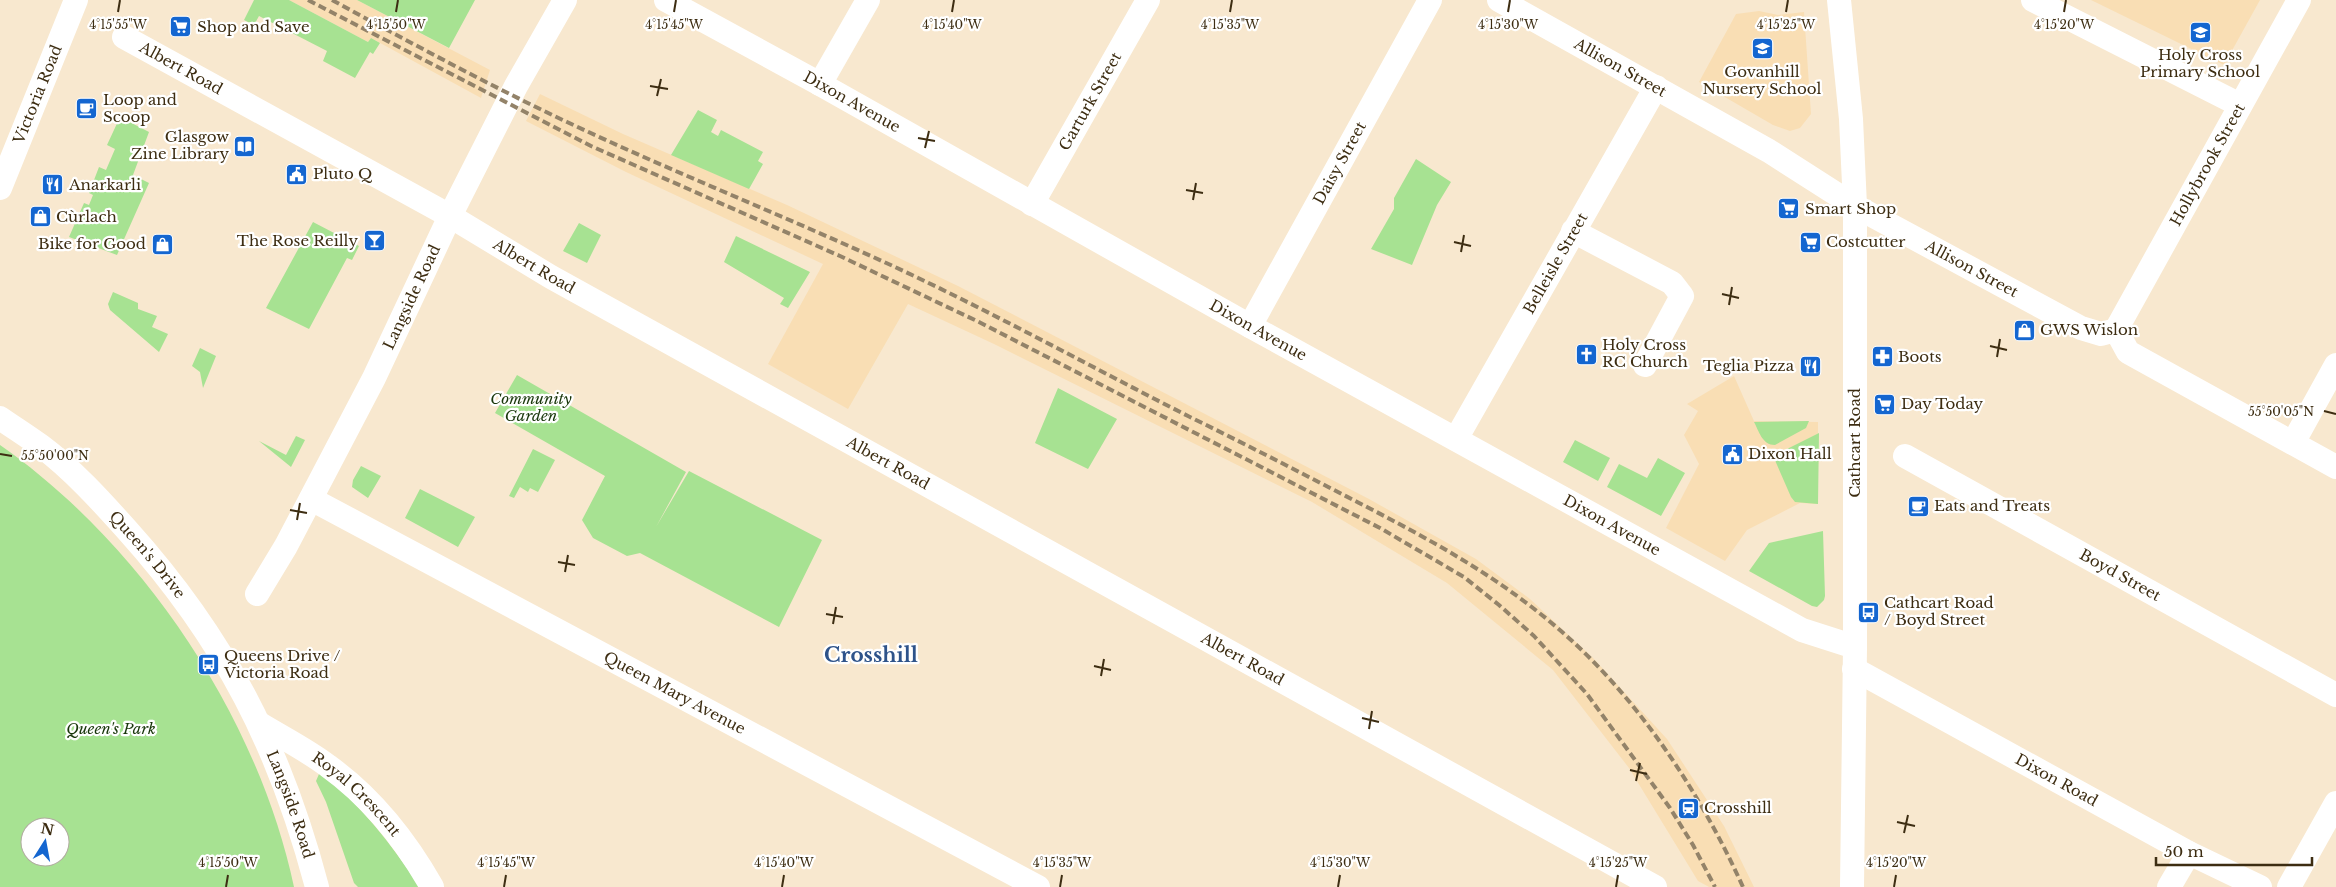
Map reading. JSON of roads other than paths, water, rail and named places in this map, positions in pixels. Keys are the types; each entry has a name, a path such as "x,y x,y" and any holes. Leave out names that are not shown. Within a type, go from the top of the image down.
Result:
{"street":[{"name":"Victoria Road","path":"0,188 76,0"},
{"name":"Langside Road","path":"257,594 311,499 374,378 450,216 516,86 565,0"},
{"name":"Dixon Avenue","path":"666,0 820,84 1250,326 1854,658"},
{"path":"820,84 868,0"},
{"name":"Garturk Street","path":"1032,204 1148,0"},
{"name":"Daisy Street","path":"1250,326 1430,0"},
{"name":"Allison Street","path":"1499,0 1769,151 1854,206 2082,328 2100,334 2116,330"},
{"name":"Cathcart Road","path":"1839,0 1851,119 1854,206 1852,887"},
{"path":"2032,0 2240,105"},
{"name":"Hollybrook Street","path":"2116,330 2299,0"},
{"name":"Albert Road","path":"124,37 450,216 559,281 1655,887"},
{"name":"Belleisle Street","path":"1456,439 1656,87"},
{"path":"1573,231 1672,283 1682,296 1645,365"},
{"path":"2116,330 2128,352 2336,467"},
{"path":"2293,443 2336,365"},
{"name":"Queen's Drive","path":"0,418 42,446 66,467 136,539 195,614 221,652 260,724"},
{"name":"Boyd Street","path":"1905,456 2336,695"},
{"name":"Queen Mary Avenue","path":"311,499 1038,887"},
{"name":"Dixon Road","path":"1854,658 2189,852 2260,887"},
{"name":"Langside Road","path":"260,724 283,778 304,838 317,887"},
{"name":"Royal Crescent","path":"260,724 328,765 350,783 393,829 432,887"},
{"path":"2289,887 2336,803"},
{"path":"2169,887 2189,852"}],"railway":[{"path":"308,0 591,146 840,256 979,322 1380,528 1464,577 1534,636 1587,694 1670,808 1693,845 1715,887"},
{"path":"332,0 478,78 567,122 895,267 970,303 1367,507 1492,578 1561,631 1589,658 1642,717 1688,783 1708,817 1743,887"}],"place":[{"name":"Shop and Save","path":"181,27"},
{"name":"Holy Cross Primary School","path":"2200,32"},
{"name":"Govanhill Nursery School","path":"1762,49"},
{"name":"Loop and Scoop","path":"87,109"},
{"name":"Glasgow Zine Library","path":"245,146"},
{"name":"Pluto Q","path":"297,174"},
{"name":"Anarkarli","path":"53,185"},
{"name":"Smart Shop","path":"1789,209"},
{"name":"Cùrlach","path":"40,217"},
{"name":"The Rose Reilly","path":"374,241"},
{"name":"Costcutter","path":"1810,242"},
{"name":"Bike for Good","path":"162,244"},
{"name":"GWS Wislon","path":"2024,330"},
{"name":"Holy Cross RC Church","path":"1586,354"},
{"name":"Boots","path":"1882,357"},
{"name":"Teglia Pizza","path":"1810,366"},
{"name":"Day Today","path":"1885,404"},
{"name":"Dixon Hall","path":"1732,454"},
{"name":"Eats and Treats","path":"1918,506"},
{"name":"Cathcart Road / Boyd Street","path":"1868,612"},
{"name":"Queens Drive / Victoria Road","path":"208,665"},
{"name":"Crosshill","path":"1688,808"}],"district":[{"name":"Crosshill","path":"871,655"}],"park label":[{"name":"Community Garden","path":"531,408"},
{"name":"Queen's Park","path":"111,729"}]}
